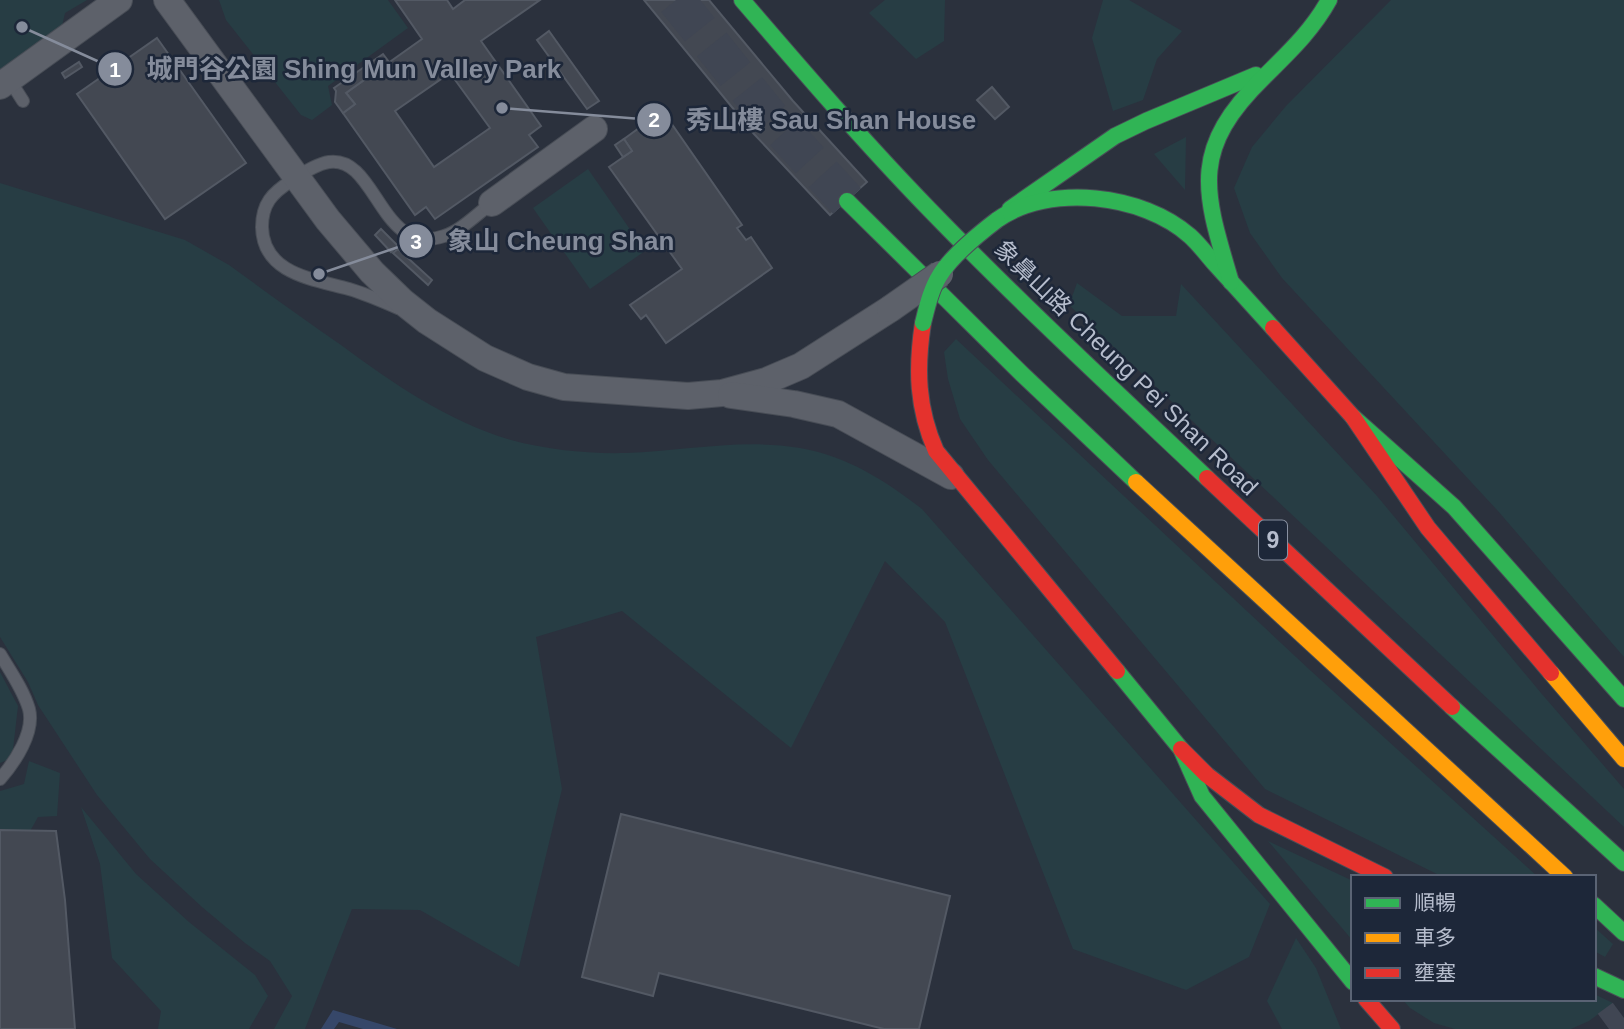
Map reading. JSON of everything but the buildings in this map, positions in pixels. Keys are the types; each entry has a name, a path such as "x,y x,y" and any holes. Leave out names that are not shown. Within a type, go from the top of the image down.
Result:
{"main road":[{"name":"象鼻山路 Cheung Pei Shan Road","path":"741,0 834,108 930,210 1074,352 1394,654 1624,863"},
{"path":"1231,282 1211,214 1207,169 1212,148 1224,123 1244,96 1303,38 1329,0"},
{"path":"1279,64 1228,89 1132,127 1093,150 979,234 940,274 929,300 923,323 917,378 919,406 924,428 936,451 1181,749 1215,782 1259,815 1381,875"},
{"path":"1001,216 1053,199 1075,197 1126,203 1168,221 1189,235 1353,417 1454,507 1624,699"},
{"name":"9","path":"847,201 1057,409 1563,875"},
{"path":"1353,417 1428,528 1624,759"},
{"path":"1181,749 1202,796 1351,980"},
{"path":"1596,907 1624,933"},
{"path":"1596,977 1624,990"},
{"path":"1359,1001 1364,1019"},
{"path":"1368,1001 1392,1029"}],"street":[{"path":"11,89 119,0"},
{"path":"167,0 328,220 372,272 403,302 428,321 485,358 528,377 564,387 688,396 722,393 765,381 801,366 940,274"},
{"path":"492,203 594,129"},
{"path":"722,393 838,414 961,481"}],"lane":[{"path":"428,321 375,298 302,276 280,266 268,254 262,232 262,214 267,201 297,177 328,162 346,165 357,173 398,228 412,237 425,239 444,236 492,203"},
{"path":"0,654 20,687 30,711 27,732 14,763 0,779"}],"shaded area":[{"path":"0,0 87,0 65,13 62,26 0,71"},
{"path":"219,0 388,0 408,28 328,86 332,105 312,120 301,115 226,20"},
{"path":"885,0 945,0 944,41 916,59 869,13"},
{"path":"1103,0 1129,0 1182,31 1157,59 1143,100 1113,111 1092,38"},
{"path":"1391,0 1624,0 1624,657 1498,511 1282,278 1250,233 1234,188 1252,147 1286,106"},
{"path":"1186,137 1185,190 1154,154"},
{"path":"588,169 645,251 590,289 533,208"},
{"path":"0,183 185,240 229,265 381,374 443,412 487,432 525,443 583,452 648,452 735,445 778,445 834,457 880,480 922,509 1270,904 1249,957 1186,990 1073,949 945,622 885,561 791,748 622,611 536,637 562,789 519,967 420,910 352,909 305,1029 274,1029 292,996 270,961 202,907 150,859 97,795 38,705 28,682 0,637"},
{"path":"1077,283 1122,316 1176,316 1181,284 1377,496 1624,789 1624,827 1069,305"},
{"path":"956,339 1311,671 1536,875 1439,875 1265,789 988,460 960,419 948,379 944,352"},
{"path":"0,672 18,706 12,758 0,763"},
{"path":"29,761 60,773 57,816 38,817 25,840 0,830 0,791 24,784"},
{"path":"81,807 136,874 189,922 255,975 268,996 249,1029 158,1029 161,1011 112,958 100,864"},
{"path":"1268,841 1351,880 1351,939"},
{"path":"1596,929 1613,944 1605,957 1596,952"},
{"path":"1296,938 1316,968 1341,1029 1282,1029 1267,1001"},
{"path":"1596,995 1613,1003 1589,1021 1571,1029 1455,1029 1434,1023 1404,1001 1596,1001"}],"water":[{"path":"333,1010 397,1029 363,1029 339,1022 334,1029 321,1029"}],"tunnel":[{"path":"676,0 769,116 847,201"},
{"path":"1609,1029 1624,1018"}],"traffic: fast":[{"path":"742,0 857,132 963,244 1207,478"},
{"path":"1231,282 1214,222 1210,196 1209,173 1213,150 1223,127 1240,103 1299,41 1329,0"},
{"path":"1010,209 1115,136 1256,75"},
{"path":"997,220 1018,208 1042,201 1069,198 1095,198 1147,211 1190,236 1273,328"},
{"path":"847,201 1136,482"},
{"path":"923,323 932,292 945,268 997,220"},
{"path":"1353,417 1454,507 1624,699"},
{"path":"1117,671 1181,749 1202,796 1351,980"},
{"path":"1452,707 1624,863"},
{"path":"1596,907 1624,933"},
{"path":"1596,977 1624,990"}],"traffic: slow":[{"path":"1136,482 1563,875"},
{"path":"1551,673 1624,759"}],"traffic: jam":[{"path":"923,323 919,356 920,388 925,419 936,451 1117,671"},
{"path":"1273,328 1353,417 1428,528 1551,673"},
{"path":"1207,478 1452,707"},
{"path":"1181,749 1207,775 1259,815 1381,875"},
{"path":"1368,1001 1392,1029"}],"place":[{"name":"城門谷公園 Shing Mun Valley Park","path":"22,27"},
{"name":"秀山樓 Sau Shan House","path":"502,108"},
{"name":"象山 Cheung Shan","path":"319,274"}]}
